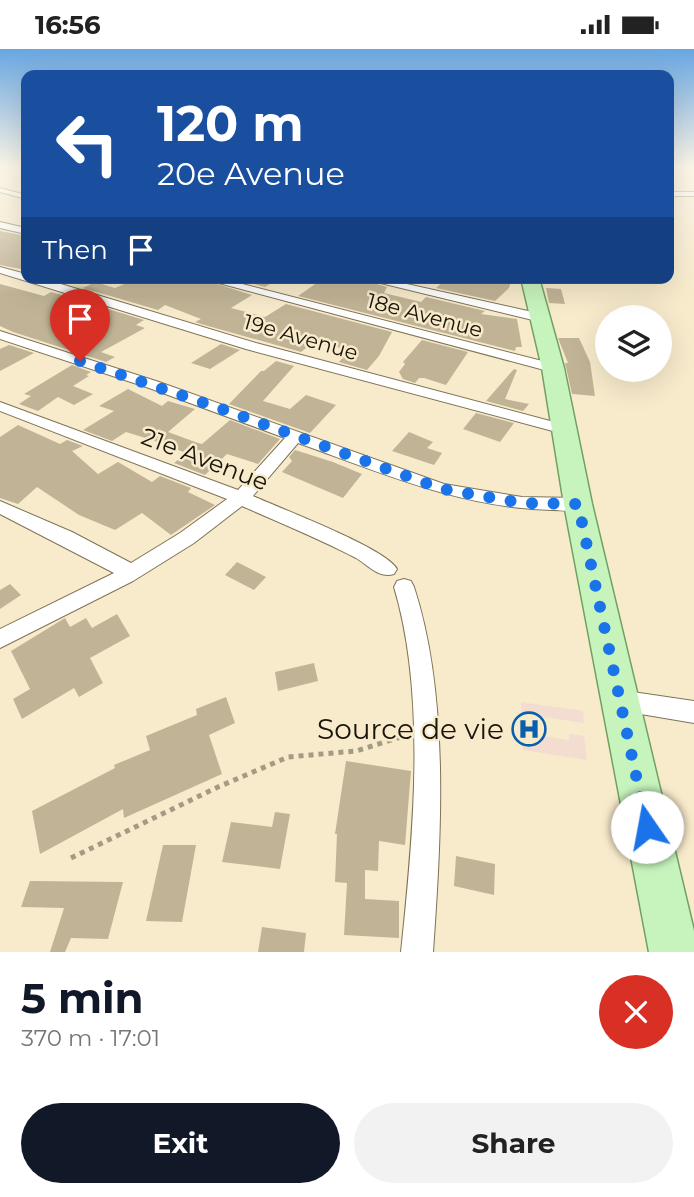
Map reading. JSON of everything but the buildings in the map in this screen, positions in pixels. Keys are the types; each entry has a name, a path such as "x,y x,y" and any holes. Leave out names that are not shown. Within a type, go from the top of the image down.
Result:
{"main road":[{"path":"532,284 553,368 578,504 674,952"}],"street":[{"path":"0,225 21,230"},
{"name":"19e Avenue","path":"0,270 21,276"},
{"name":"19e Avenue","path":"48,284 251,346 564,429"},
{"name":"18e Avenue","path":"228,284 553,368"},
{"path":"391,284 541,318"},
{"path":"0,335 154,385 442,489 522,503 578,504"},
{"name":"21e Avenue","path":"0,406 241,498 364,554 395,578 413,613 418,639 425,729"},
{"path":"0,639 131,572 194,533 241,498 269,470 295,436"},
{"path":"0,507 131,572"},
{"path":"619,701 694,712"},
{"path":"416,952 425,870 425,729"}],"path":[{"path":"71,858 218,787 288,757 356,751 425,729"}],"shaded area":[{"name":"Source de vie","path":"521,702 583,711 584,723 536,716 537,735 569,740 569,734 584,736 587,760 523,750"}],"place":[{"name":"Source de vie","path":"529,729"}],"route":[{"path":"80,361 225,410 442,489 522,503 578,504 647,827"}]}
